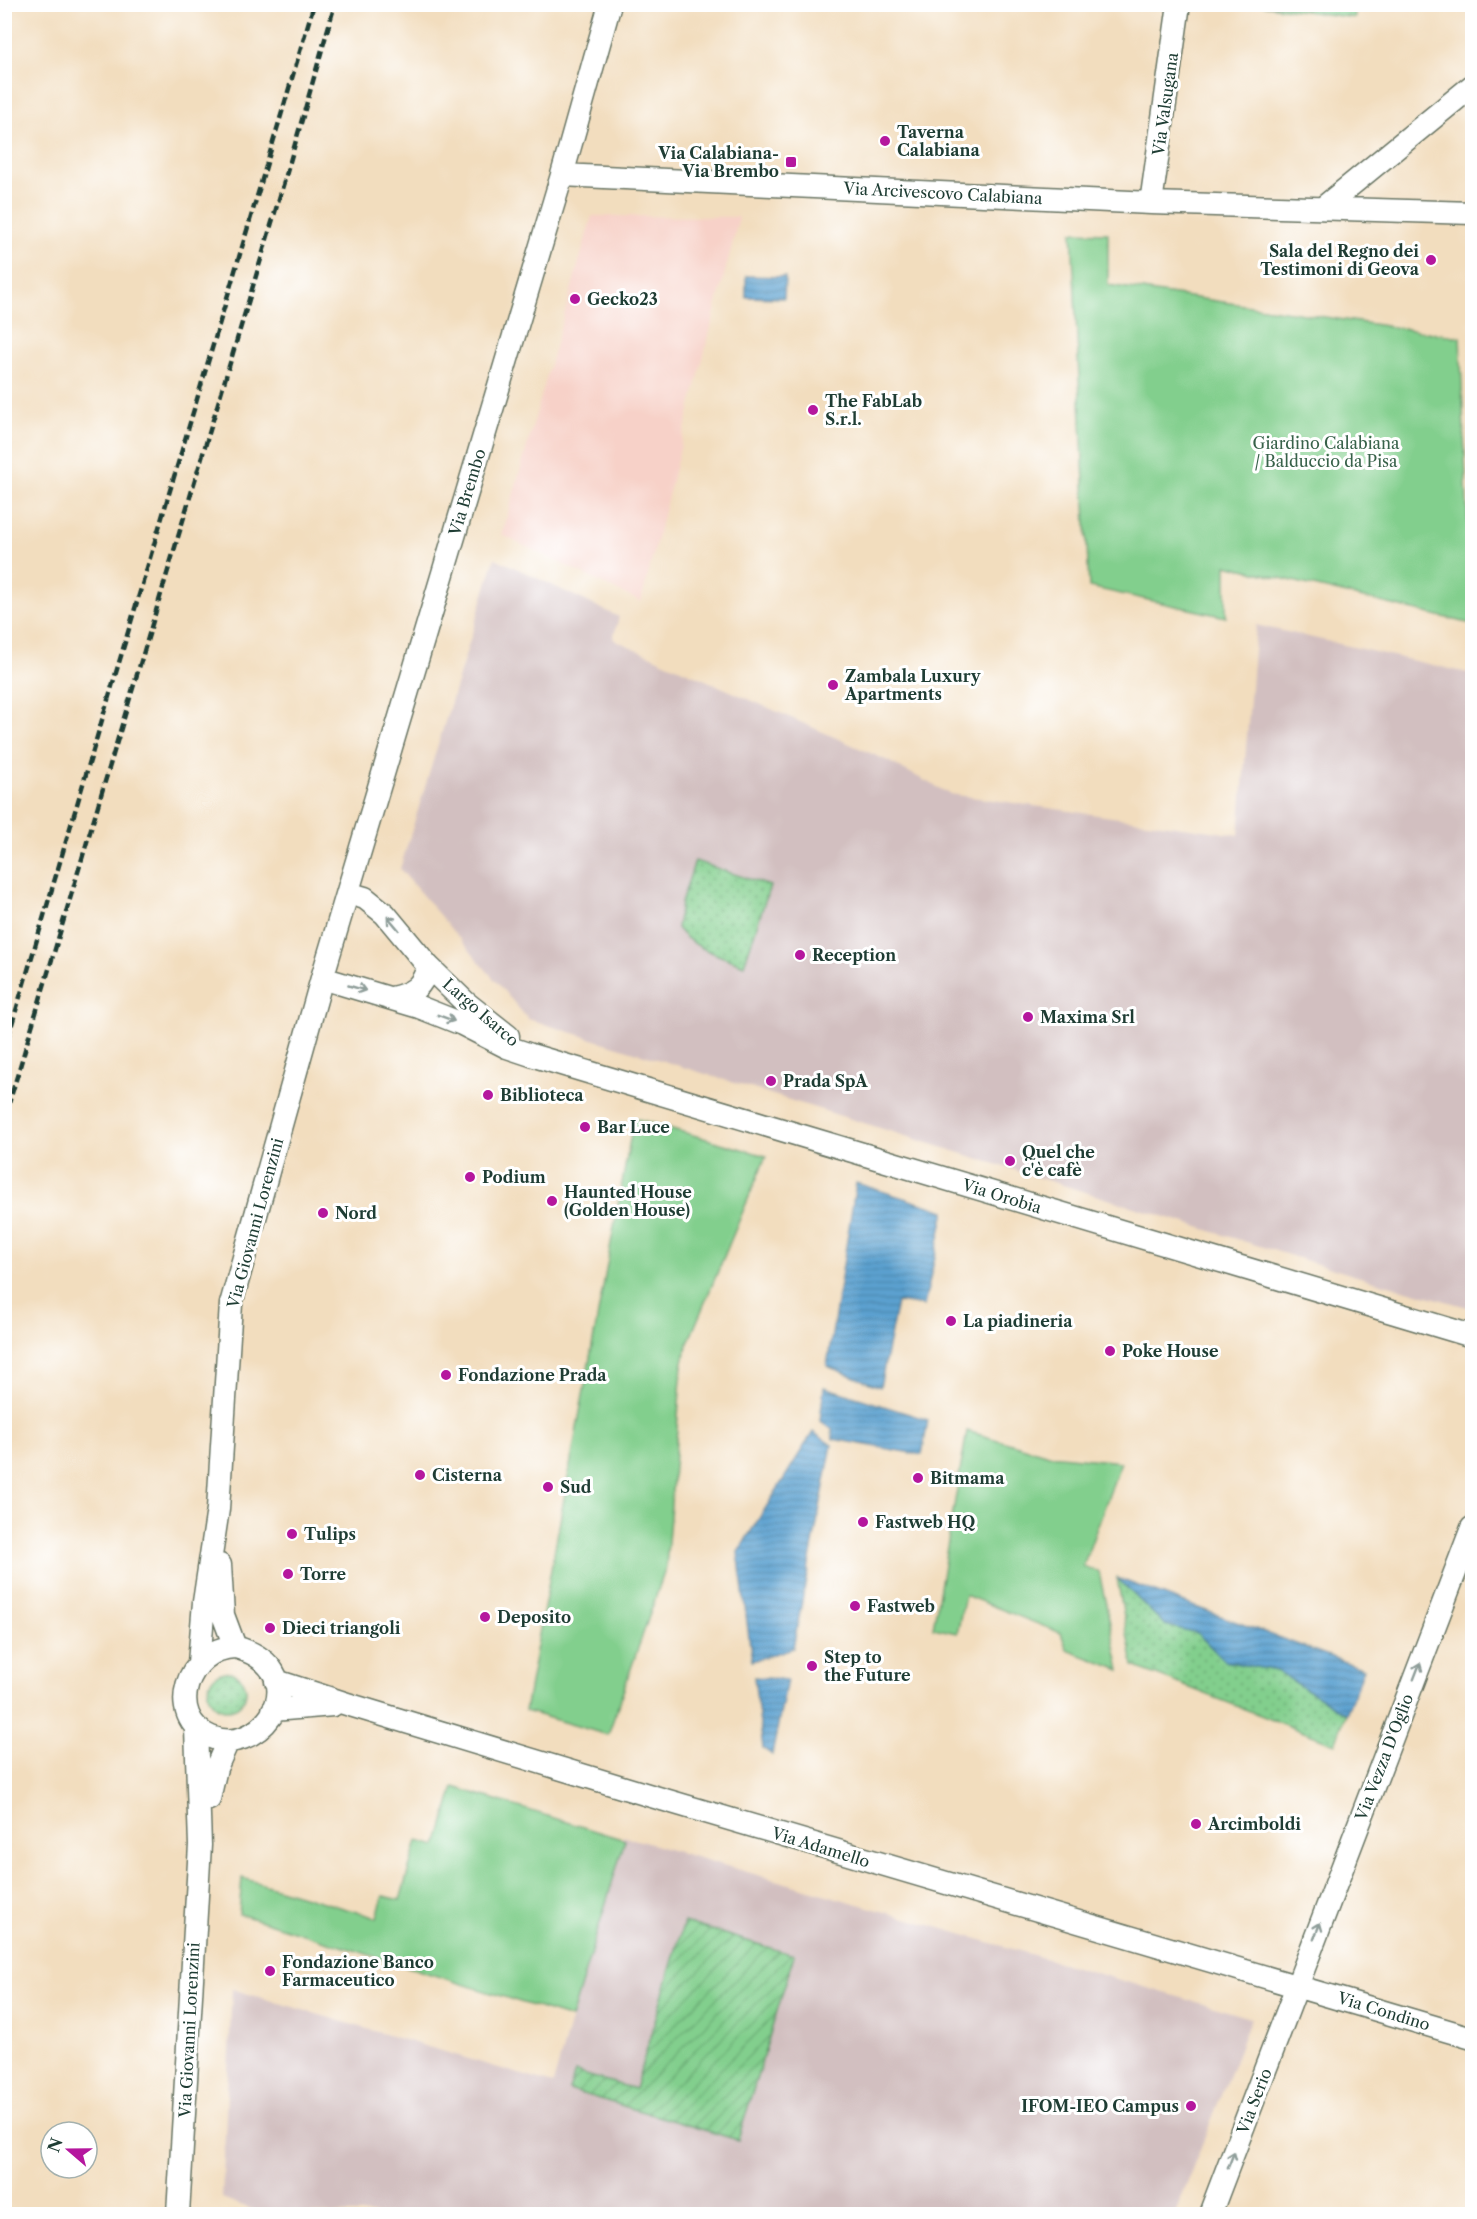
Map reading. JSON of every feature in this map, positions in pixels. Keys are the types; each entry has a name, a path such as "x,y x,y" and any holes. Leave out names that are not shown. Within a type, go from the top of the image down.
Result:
{"street":[{"name":"Via Brembo","path":"322,978 562,175 610,4"},
{"name":"Via Valsugana","path":"1151,203 1179,4"},
{"path":"1324,207 1473,86"},
{"name":"Via Arcivescovo Calabiana","path":"562,175 1151,203 1473,213"},
{"name":"Largo Isarco","path":"348,893 365,898 385,914 428,966 478,1013 531,1055"},
{"path":"391,998 404,996 420,986 428,966"},
{"name":"Largo Isarco","path":"322,978 391,998 462,1024 507,1047 531,1055"},
{"name":"Via Giovanni Lorenzini","path":"178,2214 200,1845 196,1728 188,1714 186,1697 192,1671 198,1663 204,1602 218,1509 231,1304 322,978"},
{"name":"Via Orobia","path":"531,1055 1473,1336"},
{"name":"Via Giovanni Lorenzini","path":"218,1509 221,1602 235,1647"},
{"name":"Via Vezza D'Oglio","path":"1296,1986 1473,1528"},
{"path":"196,1728 210,1736 228,1741 239,1740 255,1732 266,1721 273,1710 277,1695 273,1672 261,1658 235,1647 217,1650 198,1663"},
{"path":"276,1681 347,1704"},
{"path":"273,1710 300,1706 347,1704"},
{"name":"Via Adamello","path":"347,1704 979,1894 1296,1986"},
{"name":"Via Giovanni Lorenzini","path":"200,1845 213,1778 228,1741"},
{"name":"Via Condino","path":"1296,1986 1473,2038"},
{"name":"Via Serio","path":"1210,2214 1296,1986"}],"shaded area":[{"path":"592,216 739,217 641,602 502,535"},
{"path":"495,558 619,617 613,639 886,760 950,794 1239,835 1256,625 1472,674 1472,1304 1467,1307 1353,1275 528,1019 400,869"},
{"path":"623,1836 1251,2018 1175,2214 264,2214 222,2198 232,1989 553,2084"}],"green space":[{"path":"1261,5 1354,5 1355,18"},
{"name":"Giardino Calabiana / Balduccio da Pisa","path":"1072,232 1108,233 1108,285 1460,337 1472,624 1226,565 1226,617 1089,587"},
{"path":"695,861 770,886 744,965 699,946 677,928 681,903"},
{"path":"634,1118 766,1156 688,1343 682,1366 666,1567 608,1735 525,1711"},
{"path":"967,1431 1049,1455 1121,1462 1083,1566 1099,1572 1120,1670 1067,1650 1061,1633 965,1595 957,1633 933,1628"},
{"path":"1117,1578 1165,1625 1197,1633 1225,1661 1277,1671 1346,1714 1335,1744 1133,1666"},
{"path":"227,1672 240,1678 246,1691 240,1704 227,1710 214,1704 208,1691 214,1678"},
{"path":"454,1787 625,1840 571,2018 239,1914 242,1878 377,1918 383,1896 400,1900 417,1841 437,1846"},
{"path":"684,1922 794,1955 738,2140 569,2090 575,2072 635,2089"}],"water":[{"path":"746,276 785,277 784,298 746,297"},
{"path":"856,1183 945,1211 924,1306 897,1302 880,1387 827,1366"},
{"path":"824,1387 928,1420 922,1455 833,1439 832,1429 820,1421"},
{"path":"813,1432 832,1445 793,1648 752,1661 738,1552"},
{"path":"1117,1578 1364,1669 1346,1714 1277,1671 1225,1661 1197,1633 1165,1625"},
{"path":"754,1677 787,1680 772,1755 763,1748"}],"railway":[{"path":"4,1051 314,4"},
{"path":"4,1120 335,4"}],"place":[{"name":"Taverna Calabiana","path":"885,141"},
{"name":"Via Calabiana- Via Brembo","path":"791,162"},
{"name":"Sala del Regno dei Testimoni di Geova","path":"1431,260"},
{"name":"Gecko23","path":"575,299"},
{"name":"The FabLab S.r.l.","path":"813,410"},
{"name":"Zambala Luxury Apartments","path":"833,685"},
{"name":"Reception","path":"800,955"},
{"name":"Maxima Srl","path":"1028,1017"},
{"name":"Prada SpA","path":"771,1081"},
{"name":"Biblioteca","path":"488,1095"},
{"name":"Bar Luce","path":"585,1127"},
{"name":"Quel che c'è cafè","path":"1010,1161"},
{"name":"Podium","path":"470,1177"},
{"name":"Haunted House (Golden House)","path":"552,1201"},
{"name":"Nord","path":"323,1213"},
{"name":"La piadineria","path":"951,1321"},
{"name":"Poke House","path":"1110,1351"},
{"name":"Fondazione Prada","path":"446,1375"},
{"name":"Cisterna","path":"420,1475"},
{"name":"Bitmama","path":"918,1478"},
{"name":"Sud","path":"548,1487"},
{"name":"Fastweb HQ","path":"863,1522"},
{"name":"Tulips","path":"292,1534"},
{"name":"Torre","path":"288,1574"},
{"name":"Fastweb","path":"855,1606"},
{"name":"Deposito","path":"485,1617"},
{"name":"Dieci triangoli","path":"270,1628"},
{"name":"Step to the Future","path":"812,1666"},
{"name":"Arcimboldi","path":"1196,1824"},
{"name":"Fondazione Banco Farmaceutico","path":"270,1971"},
{"name":"IFOM-IEO Campus","path":"1191,2106"}]}
